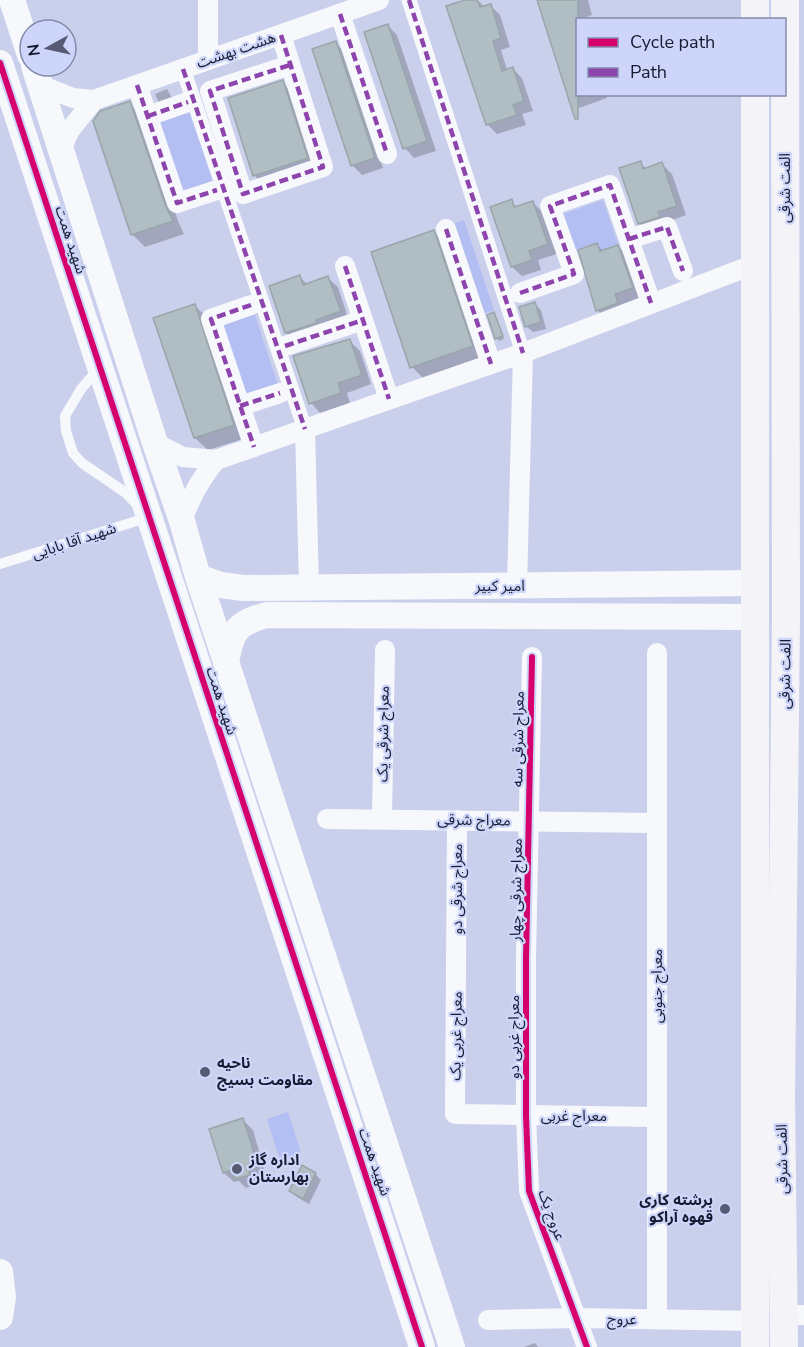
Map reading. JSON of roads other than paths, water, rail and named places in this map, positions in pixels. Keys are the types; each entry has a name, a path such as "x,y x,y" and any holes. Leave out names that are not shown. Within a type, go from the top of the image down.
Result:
{"main road":[{"path":"755,0 755,18"},
{"name":"الفت شرقی","path":"785,0 786,18"},
{"name":"الفت شرقی","path":"784,1347 794,1315 782,1086 795,616 795,272 786,27"},
{"name":"الفت شرقی","path":"755,96 755,1334"},
{"name":"امیر کبیر","path":"755,583 795,582"},
{"name":"امیر کبیر","path":"755,617 795,616"}],"street":[{"path":"12,0 18,18"},
{"path":"208,0 208,60"},
{"name":"هشت بهشت","path":"94,100 380,0"},
{"path":"409,0 523,352 517,586"},
{"path":"340,14 387,154"},
{"path":"281,34 324,167 243,194 210,91 290,65"},
{"name":"شهید همت","path":"0,63 422,1347"},
{"path":"183,69 305,429 309,587"},
{"name":"شهید همت","path":"38,78 155,444 182,521 198,577 452,1347"},
{"path":"42,78 73,98 94,100"},
{"path":"137,85 177,203 217,190"},
{"path":"61,149 70,130 94,100"},
{"path":"148,116 189,102"},
{"path":"520,292 574,274 550,206 610,185 651,303"},
{"path":"629,239 667,227 683,271"},
{"path":"446,229 491,364"},
{"path":"155,444 183,457 216,460 491,364 755,264"},
{"path":"345,266 389,399"},
{"path":"251,305 211,319 254,447"},
{"path":"285,346 363,320"},
{"path":"240,405 280,393"},
{"path":"182,521 201,479 216,460"},
{"name":"امیر کبیر","path":"198,577 231,587 755,583"},
{"name":"امیر کبیر","path":"226,662 229,642 236,628 249,620 267,615 755,617"},
{"name":"معراج شرقی یک","path":"382,818 385,650"},
{"name":"معراج جنوبی","path":"657,652 657,1319"},
{"name":"معراج شرقی سه","path":"529,821 532,657"},
{"name":"معراج شرقی","path":"327,819 657,823"},
{"name":"معراج شرقی دو","path":"457,819 457,958"},
{"name":"معراج شرقی چهار","path":"526,959 529,821"},
{"name":"معراج غربی یک","path":"455,1114 457,958"},
{"name":"معراج غربی دو","path":"526,959 526,1116"},
{"name":"معراج غربی","path":"455,1114 657,1117"},
{"name":"عروج یک","path":"526,1116 529,1191 587,1347"},
{"path":"0,1272 3,1297 0,1317"},
{"name":"عروج","path":"488,1320 657,1319 755,1334"}],"lane":[{"path":"100,367 81,389 65,416 69,442 73,453 82,463 126,493 149,517"},
{"name":"شهید آقا بابایی","path":"0,564 149,517"}],"place":[{"name":"ناحیه مقاومت بسیج","path":"205,1072"},
{"name":"اداره گاز بهارستان","path":"237,1169"},
{"name":"برشته کاری قهوه آراکو","path":"725,1209"}]}
